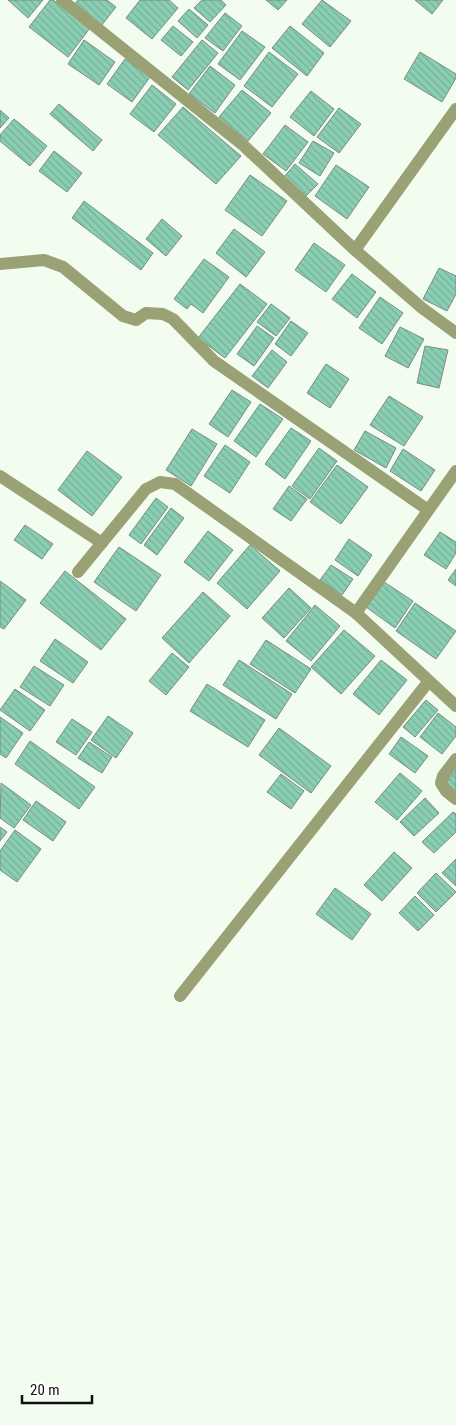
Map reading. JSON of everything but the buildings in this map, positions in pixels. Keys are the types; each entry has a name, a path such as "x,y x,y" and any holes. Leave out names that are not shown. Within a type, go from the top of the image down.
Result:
{"street":[{"path":"62,0 242,145 355,250 422,308 456,334"},
{"path":"355,250 456,108"},
{"path":"0,264 44,260 63,267 123,316 136,320 146,313 163,314 173,319 214,361 428,510"},
{"path":"356,613 456,471"},
{"path":"0,476 102,543"},
{"path":"78,572 146,489 160,482 175,484 356,613 456,706"},
{"path":"180,996 429,681"},
{"path":"456,759 441,783 446,791 456,799"}]}
